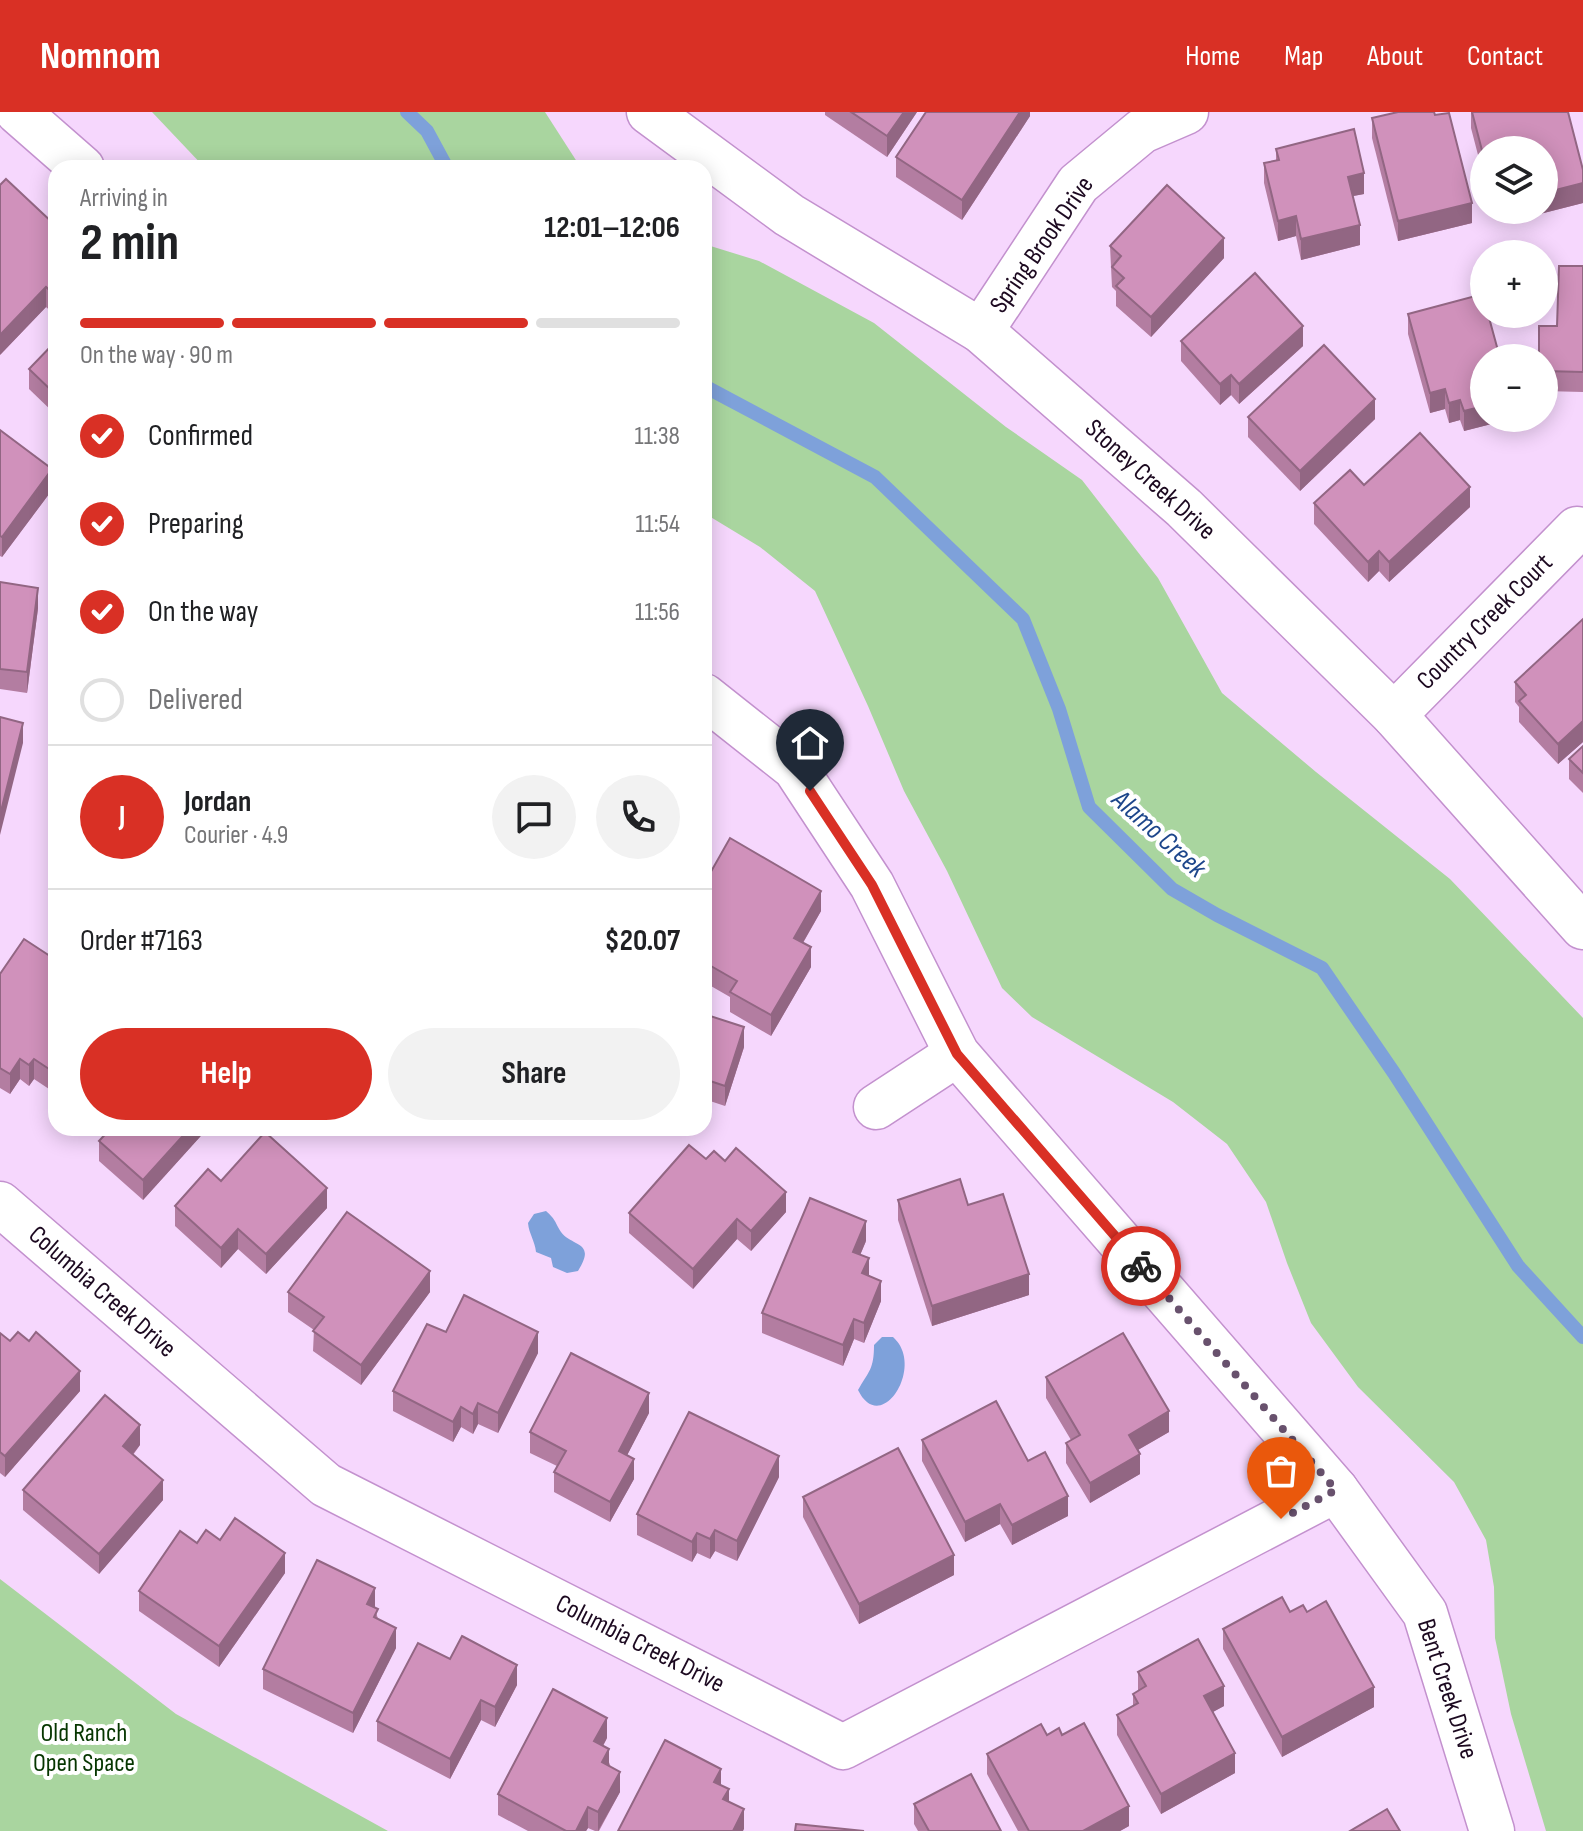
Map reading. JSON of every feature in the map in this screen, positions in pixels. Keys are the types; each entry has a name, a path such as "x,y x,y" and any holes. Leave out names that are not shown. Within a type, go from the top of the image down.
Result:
{"street":[{"path":"18,112 73,160"},
{"name":"Stoney Creek Drive","path":"649,112 789,215 981,331 1184,508 1394,715 1583,927"},
{"name":"Spring Brook Drive","path":"981,331 1078,184 1142,131 1186,112"},
{"name":"Country Creek Court","path":"1394,715 1577,529"},
{"name":"Bent Creek Drive","path":"712,702 795,768 872,885 957,1054 1336,1490 1425,1613 1492,1831"},
{"path":"876,1107 957,1054"},
{"name":"Columbia Creek Drive","path":"0,1204 326,1485 843,1747 1336,1490"}],"green space":[{"path":"152,112 545,112 576,160 197,160"},
{"path":"712,246 759,261 874,323 1006,427 1082,480 1158,578 1222,693 1450,879 1583,1018 1583,1831 1546,1831 1511,1714 1495,1638 1494,1587 1486,1540 1454,1482 1358,1387 1311,1323 1266,1202 1227,1144 1173,1102 1032,1017 1002,988 947,871 904,791 815,591 760,547 712,518"},
{"name":"Old Ranch Open Space","path":"0,1579 176,1714 388,1831 0,1831"}],"water":[{"path":"546,1211 566,1237 584,1249 578,1271 567,1273 553,1267 551,1258 536,1252 528,1223 534,1214"},
{"path":"882,1337 893,1337 902,1350 905,1364 896,1392 888,1402 878,1406 867,1402 858,1390 872,1365 874,1345"}],"building":[{"path":"851,112 904,112 887,136"},
{"path":"926,112 1020,112 962,200 896,157"},
{"path":"1398,112 1449,113 1470,203 1398,221 1372,118"},
{"path":"1472,112 1568,112 1583,170 1583,183 1558,189 1558,136 1478,136"},
{"path":"1354,129 1364,173 1348,177 1360,225 1301,239 1296,216 1278,221 1264,163 1279,160 1276,149"},
{"path":"6,179 48,218 48,289 46,287 0,335 0,185"},
{"path":"1167,185 1224,238 1151,317 1116,286 1124,278 1112,267 1121,256 1110,246"},
{"path":"1559,266 1583,266 1583,372 1558,371 1558,344 1539,344 1539,328 1558,328"},
{"path":"1255,273 1303,326 1239,384 1231,375 1220,384 1181,341"},
{"path":"1470,297 1470,328 1492,328 1496,344 1470,344 1470,410 1464,411 1460,400 1449,403 1445,389 1430,393 1408,314"},
{"path":"1324,345 1375,399 1300,471 1248,417"},
{"path":"48,349 48,387 29,369"},
{"path":"0,430 48,466 48,474 0,536"},
{"path":"1420,433 1470,487 1389,562 1379,551 1368,562 1314,503 1350,470 1364,485"},
{"path":"0,582 38,588 27,672 0,669"},
{"path":"1583,619 1583,721 1558,744 1519,701 1526,695 1515,682"},
{"path":"0,717 23,723 0,815"},
{"path":"1583,746 1583,773 1569,759"},
{"path":"730,838 821,891 794,938 811,947 771,1015 730,992 737,981 712,967 712,870"},
{"path":"24,939 48,955 48,1068 34,1059 29,1065 20,1059 10,1074 0,1068 0,974"},
{"path":"712,1017 744,1027 725,1086 712,1082"},
{"path":"104,1136 183,1136 143,1180 99,1141"},
{"path":"261,1136 269,1136 327,1188 266,1254 238,1229 221,1248 175,1206 208,1169 221,1181"},
{"path":"689,1145 706,1159 714,1151 725,1161 736,1148 786,1192 751,1231 737,1219 693,1269 629,1213"},
{"path":"960,1179 968,1205 1003,1194 1029,1274 932,1306 898,1200"},
{"path":"810,1198 866,1221 853,1252 869,1258 862,1273 881,1281 864,1323 854,1319 843,1345 762,1313"},
{"path":"347,1212 430,1271 361,1365 313,1331 324,1317 288,1292"},
{"path":"464,1295 538,1332 498,1413 478,1403 473,1414 461,1407 453,1422 393,1391 427,1324 446,1332"},
{"path":"18,1332 29,1341 36,1332 80,1371 5,1456 0,1452 0,1333 10,1341"},
{"path":"1123,1333 1169,1411 1129,1435 1140,1454 1090,1483 1066,1443 1080,1435 1046,1377"},
{"path":"571,1353 649,1393 619,1451 634,1459 610,1502 554,1472 566,1451 530,1432"},
{"path":"105,1395 140,1425 123,1446 163,1480 99,1554 23,1490"},
{"path":"996,1401 1028,1461 1045,1452 1068,1496 1012,1525 1000,1504 965,1522 922,1440"},
{"path":"689,1412 779,1456 737,1541 715,1530 710,1539 697,1533 692,1542 637,1514"},
{"path":"898,1448 954,1555 859,1604 803,1497"},
{"path":"235,1518 285,1553 219,1646 139,1591 180,1531 197,1543 206,1530 220,1540"},
{"path":"317,1560 375,1588 367,1604 378,1609 374,1617 396,1628 353,1713 263,1669"},
{"path":"1282,1597 1290,1612 1303,1605 1307,1612 1326,1601 1374,1687 1282,1737 1223,1629"},
{"path":"462,1636 517,1665 495,1707 481,1700 450,1759 377,1721 418,1643 450,1659"},
{"path":"1198,1639 1224,1686 1204,1696 1235,1753 1161,1794 1117,1715 1138,1703 1133,1694 1146,1686 1138,1672"},
{"path":"553,1689 607,1718 594,1741 609,1749 602,1762 620,1772 598,1812 588,1807 576,1831 566,1831 498,1794"},
{"path":"1084,1723 1129,1806 1083,1831 1029,1831 987,1754 1041,1724 1047,1735 1059,1728 1062,1735"},
{"path":"665,1740 721,1769 714,1782 729,1789 723,1799 744,1809 733,1831 618,1831"},
{"path":"971,1774 1001,1831 929,1831 914,1804"},
{"path":"1387,1809 1400,1831 1350,1831"},
{"path":"796,1824 864,1831 795,1831"}],"waterway":[{"name":"Alamo Creek","path":"407,112 427,131 443,160"},
{"name":"Alamo Creek","path":"712,390 875,477 1023,619 1059,709 1089,807 1172,889 1322,968 1394,1073 1518,1266 1583,1337"}],"way so far":[{"path":"1141,1266 1336,1490 1281,1519"}],"route":[{"path":"810,791 872,885 957,1054 1141,1266"}]}
